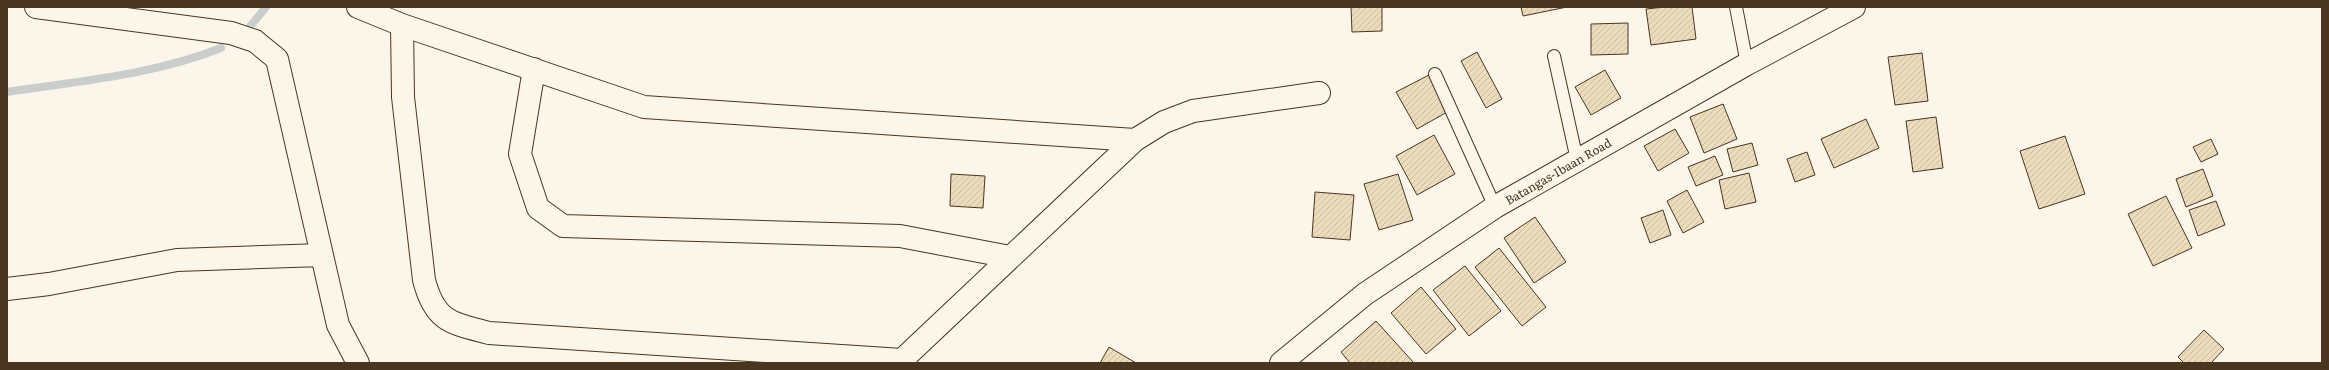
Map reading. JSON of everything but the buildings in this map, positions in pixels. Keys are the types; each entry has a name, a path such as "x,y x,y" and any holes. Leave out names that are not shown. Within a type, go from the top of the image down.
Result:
{"street":[{"path":"36,7 231,33 254,41 277,59 338,325 358,363"},
{"path":"358,7 402,25 644,107 1135,140"},
{"name":"Batangas-Ibaan Road","path":"1281,363 1365,294 1495,207 1747,64 1854,7"},
{"path":"402,25 403,97 424,280 429,298 436,310 457,324 489,333 904,361 1010,257 1135,140 1164,122 1193,111 1319,93"},
{"path":"534,69 520,154 538,208 563,226 900,236 1010,257"},
{"path":"7,289 49,284 177,260 322,255"}],"lane":[{"path":"1736,7 1747,64"},
{"path":"1554,56 1577,160"},
{"path":"1435,74 1495,207"}],"waterway":[{"path":"243,35 266,7"},
{"path":"7,92 142,71 169,65 221,48"}]}
